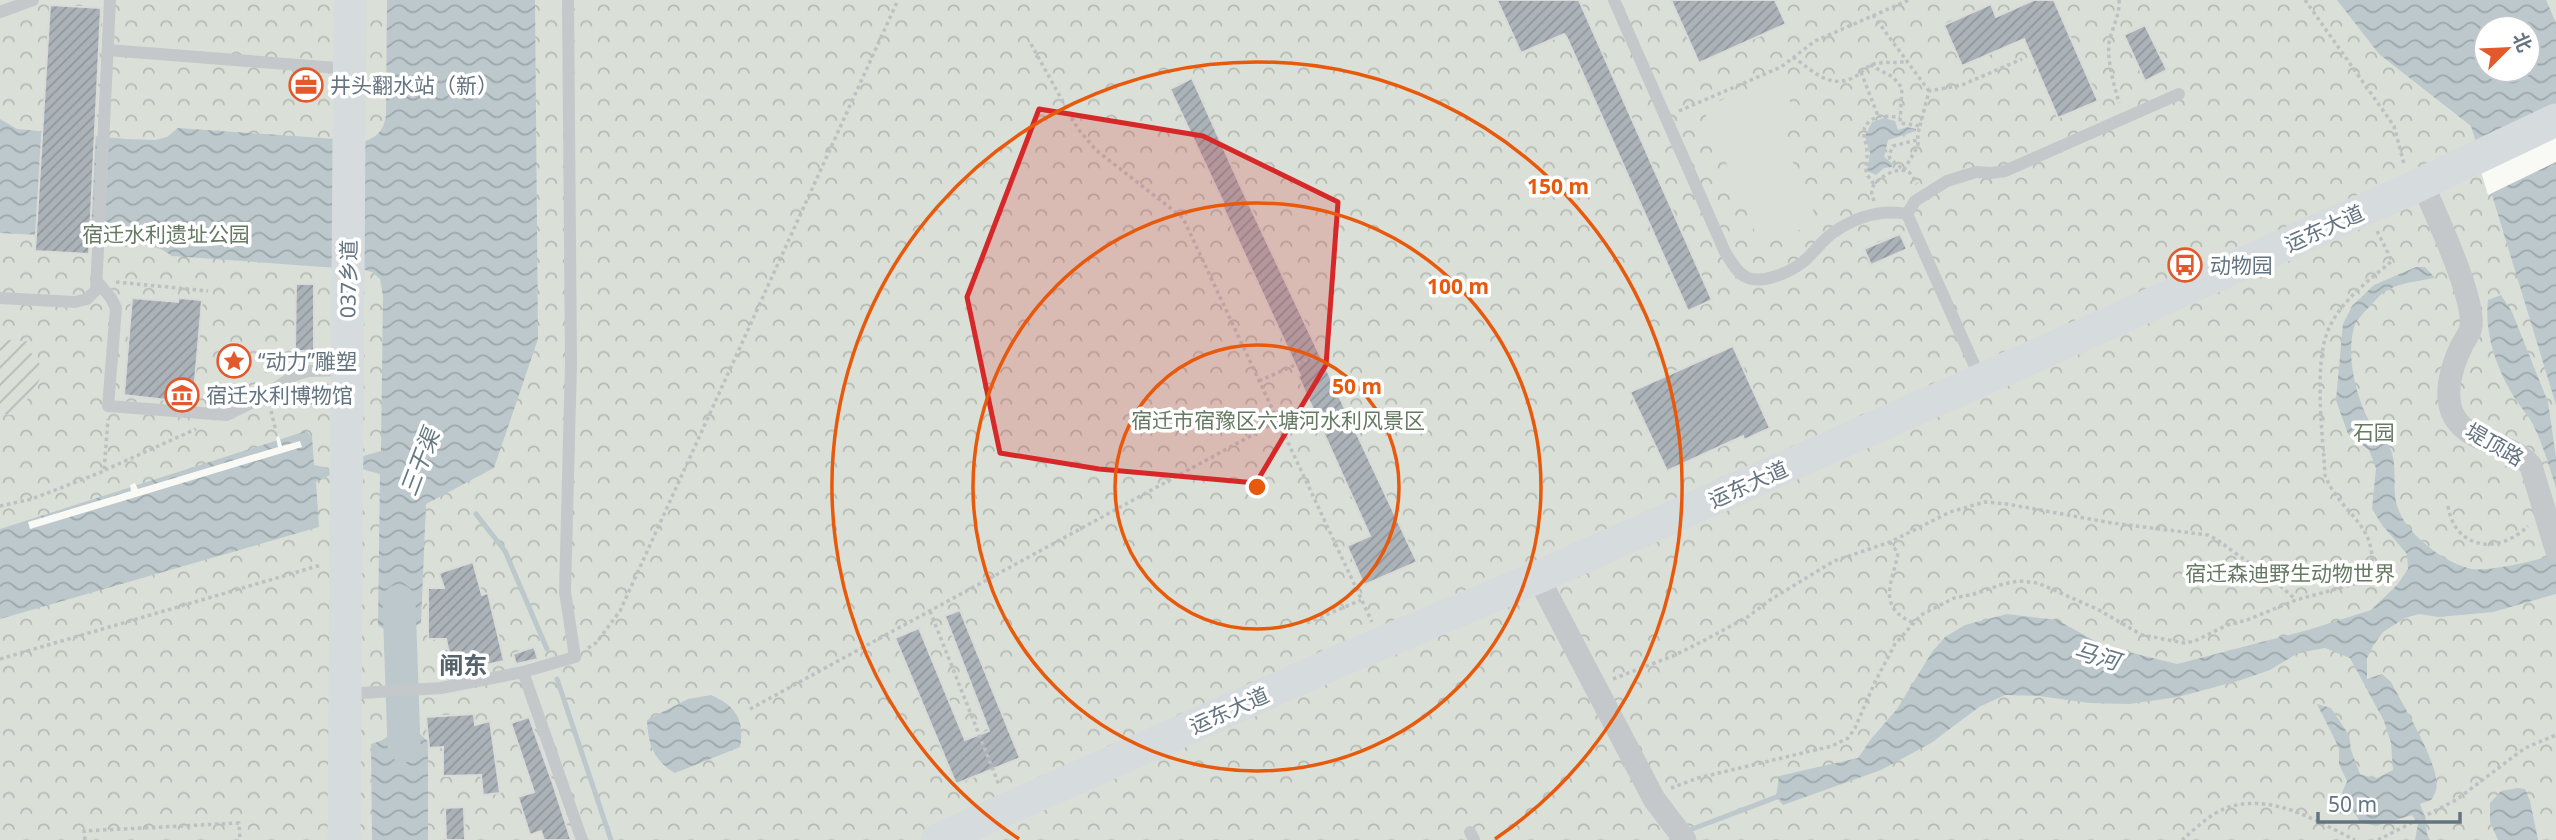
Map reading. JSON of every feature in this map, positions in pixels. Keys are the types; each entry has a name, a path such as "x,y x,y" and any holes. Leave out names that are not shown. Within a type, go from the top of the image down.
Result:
{"main road":[{"name":"037乡道","path":"344,840 355,693 346,557 350,0"},
{"name":"运东大道","path":"937,840 2428,182 2556,120"}],"street":[{"name":"堤顶路","path":"2428,182 2468,301 2472,328 2460,348 2451,374 2449,393 2454,416 2466,431 2523,456 2531,466 2556,549"},
{"path":"1538,577 1595,686 1661,794 1685,840"}],"lane":[{"path":"0,12 33,0"},
{"path":"0,298 75,302 87,299 96,290 110,0"},
{"path":"355,693 431,688 523,673 575,657 565,592 570,364 568,0"},
{"path":"1614,0 1725,252 1732,265 1744,276 1751,279 1762,278 1790,270 1804,261 1833,232 1865,216 1892,211 1907,214"},
{"path":"108,50 350,69"},
{"path":"1907,214 1915,201 1923,195 1962,175 2005,171 2179,94"},
{"path":"1907,214 1981,380"},
{"path":"96,280 116,308 108,406 227,415 267,395 295,375 348,370"},
{"path":"523,673 582,840"}],"path":[{"path":"575,657 596,643 620,611 898,0"},
{"path":"1666,117 1781,67 1815,41 1909,0"},
{"path":"2119,0 2118,20 2112,28 2108,53 2124,118"},
{"path":"2305,0 2382,104 2428,182"},
{"path":"1873,15 1928,91 1917,139 1918,146 1904,170 1881,178 1871,191 1880,213"},
{"path":"1031,44 1078,129 1096,150 1183,218 1382,642"},
{"path":"1793,57 1829,81 1837,83 1870,65 1907,61"},
{"path":"1928,91 1962,85 2022,59"},
{"path":"1870,65 1893,77 1902,88 1900,123 1920,126"},
{"path":"1861,72 1878,116"},
{"path":"1874,184 1865,172 1867,149 1862,136 1868,124 1878,116 1900,117"},
{"path":"1917,139 1896,144 1890,150 1890,159 1909,172 1923,195"},
{"path":"1661,794 1698,778 1832,746 1848,738 1895,644 1921,615 1954,598 2019,581 2038,583 2080,601 2142,635 2185,643 2296,600 2358,583 2371,576 2373,565 2368,535 2361,523 2340,502 2325,475 2320,387 2328,330 2339,311 2364,284 2392,261 2377,231"},
{"path":"96,280 208,291"},
{"path":"1259,382 1315,356"},
{"path":"267,395 276,431"},
{"path":"104,471 108,406"},
{"path":"0,506 32,499 104,471 227,415"},
{"path":"750,709 1278,421"},
{"path":"1595,686 1684,650 1749,616 1834,561 1890,542 1950,512 1985,502 2112,523 2208,535 2222,541 2269,575 2296,600"},
{"path":"2448,506 2449,517 2457,529 2479,545 2491,546 2505,542 2546,515"},
{"path":"1890,542 1898,553 1888,590 1890,600 1896,611 1914,623"},
{"path":"0,659 346,557"},
{"path":"1307,623 1362,600"},
{"path":"930,611 1008,808"},
{"path":"2378,840 2456,800 2525,748 2556,735"},
{"path":"2182,840 2226,808 2263,803 2293,810 2355,840"},
{"path":"85,840 85,831 239,823 240,840"}],"highlighted area":[{"path":"1039,109 1203,136 1338,202 1326,365 1256,483 1099,469 1000,453 967,297"}],"green space":[{"name":"宿迁市宿豫区六塘河水利风景区","path":"0,0 2556,0 2556,840 0,840"},
{"path":"1779,76 1797,118 1778,127 1818,222 1761,246 1703,108"},
{"path":"9,340 35,342 29,350 42,367 40,379 24,409 11,415 0,413 0,344"}],"water":[{"path":"387,0 535,0 538,339 494,468 426,504 421,623 407,631 404,644 394,644 390,633 378,625 380,474 362,469 363,456 381,451 383,296 380,279 365,270 172,256 161,249 120,239 0,233 0,119 17,129 126,139 155,140 167,137 178,128 365,141 374,137 382,128 386,115"},
{"path":"2337,0 2546,0 2556,23 2556,405 2471,126 2379,54"},
{"path":"1884,118 1895,121 1898,130 1907,127 1916,131 1888,140 1884,157 1893,164 1892,167 1884,168 1876,175 1867,171 1870,153 1865,136 1872,122"},
{"path":"2416,267 2425,267 2435,278 2402,284 2384,292 2355,324 2351,346 2355,381 2361,403 2393,456 2395,496 2399,511 2411,530 2430,548 2451,561 2472,569 2501,567 2556,554 2556,594 2493,612 2439,617 2419,614 2405,618 2383,632 2367,658 2367,679 2382,674 2391,682 2433,767 2436,791 2431,800 2420,804 2430,840 2415,840 2418,824 2412,815 2376,826 2360,822 2342,793 2347,781 2339,764 2339,748 2317,704 2331,708 2349,735 2351,750 2360,774 2375,779 2393,770 2391,743 2384,721 2350,658 2325,648 2298,653 2270,670 2241,680 2178,697 2129,704 2005,695 1979,707 1931,743 1881,770 1783,805 1776,797 1779,776 1858,758 1897,709 1932,652 1945,637 1965,625 2007,614 2057,620 2104,646 2177,664 2308,630 2371,610 2397,585 2408,569 2407,554 2372,509 2376,468 2369,450 2348,434 2336,400 2343,324 2352,306 2374,285"},
{"path":"2501,295 2512,312 2548,402 2556,457 2556,488 2535,429 2511,391 2490,340 2488,300"},
{"path":"306,431 312,436 314,465 329,468 330,475 316,482 319,527 0,619 0,529"},
{"path":"711,695 727,704 737,715 741,729 740,747 675,773 661,763 653,751 647,720 688,699"},
{"path":"396,701 413,701 416,728 428,741 428,840 372,840 371,744 390,734 395,723"},
{"path":"2525,789 2530,801 2538,840 2498,840 2490,822 2490,803 2501,791"}],"pier":[{"path":"2556,115 2556,162 2488,195 2476,155"},
{"path":"279,436 282,446 300,441 302,447 30,529 28,522 131,491 130,485 135,483 138,489 278,447 276,438"}],"building":[{"path":"1497,0 1579,0 1712,300 1688,311 1567,38 1564,34 1521,53"},
{"path":"1671,0 1775,0 1786,24 1699,63"},
{"path":"2034,0 2054,0 2098,101 2058,118 2024,39 1962,66 1944,25 1991,4 1996,17"},
{"path":"50,5 101,8 89,254 35,251"},
{"path":"2145,25 2167,70 2145,81 2124,35"},
{"path":"1192,78 1417,562 1364,585 1347,546 1370,536 1222,205 1224,204 1170,89"},
{"path":"1900,234 1907,249 1871,265 1864,249"},
{"path":"296,284 314,284 314,351 295,351"},
{"path":"132,298 178,302 178,298 202,300 193,403 124,395"},
{"path":"1733,346 1770,428 1744,440 1743,436 1667,471 1630,392"},
{"path":"473,562 482,595 488,593 504,661 453,672 446,639 428,639 428,588 444,588 439,573"},
{"path":"960,610 1020,758 956,784 895,638 919,628 965,740 989,731 945,616"},
{"path":"534,647 538,659 516,664 513,654"},
{"path":"474,714 475,725 490,721 500,793 483,795 481,775 443,776 443,747 429,748 426,717"},
{"path":"529,717 571,840 544,840 541,831 530,835 518,797 534,792 511,723"},
{"path":"464,807 465,840 446,840 445,808"}],"waterway":[{"path":"476,514 505,551 547,649"},
{"name":"三干渠","path":"399,601 404,746"},
{"path":"557,679 611,840"},
{"name":"马河","path":"1687,831 1782,795"}],"place":[{"name":"井头翻水站（新）","path":"306,85"},
{"name":"动物园","path":"2185,265"},
{"name":"“动力”雕塑","path":"234,361"},
{"name":"宿迁水利博物馆","path":"182,395"}],"district":[{"name":"闸东","path":"463,664"}],"park label":[{"name":"宿迁水利遗址公园","path":"166,234"},
{"name":"石园","path":"2374,432"},
{"name":"宿迁森迪野生动物世界","path":"2290,573"}]}
